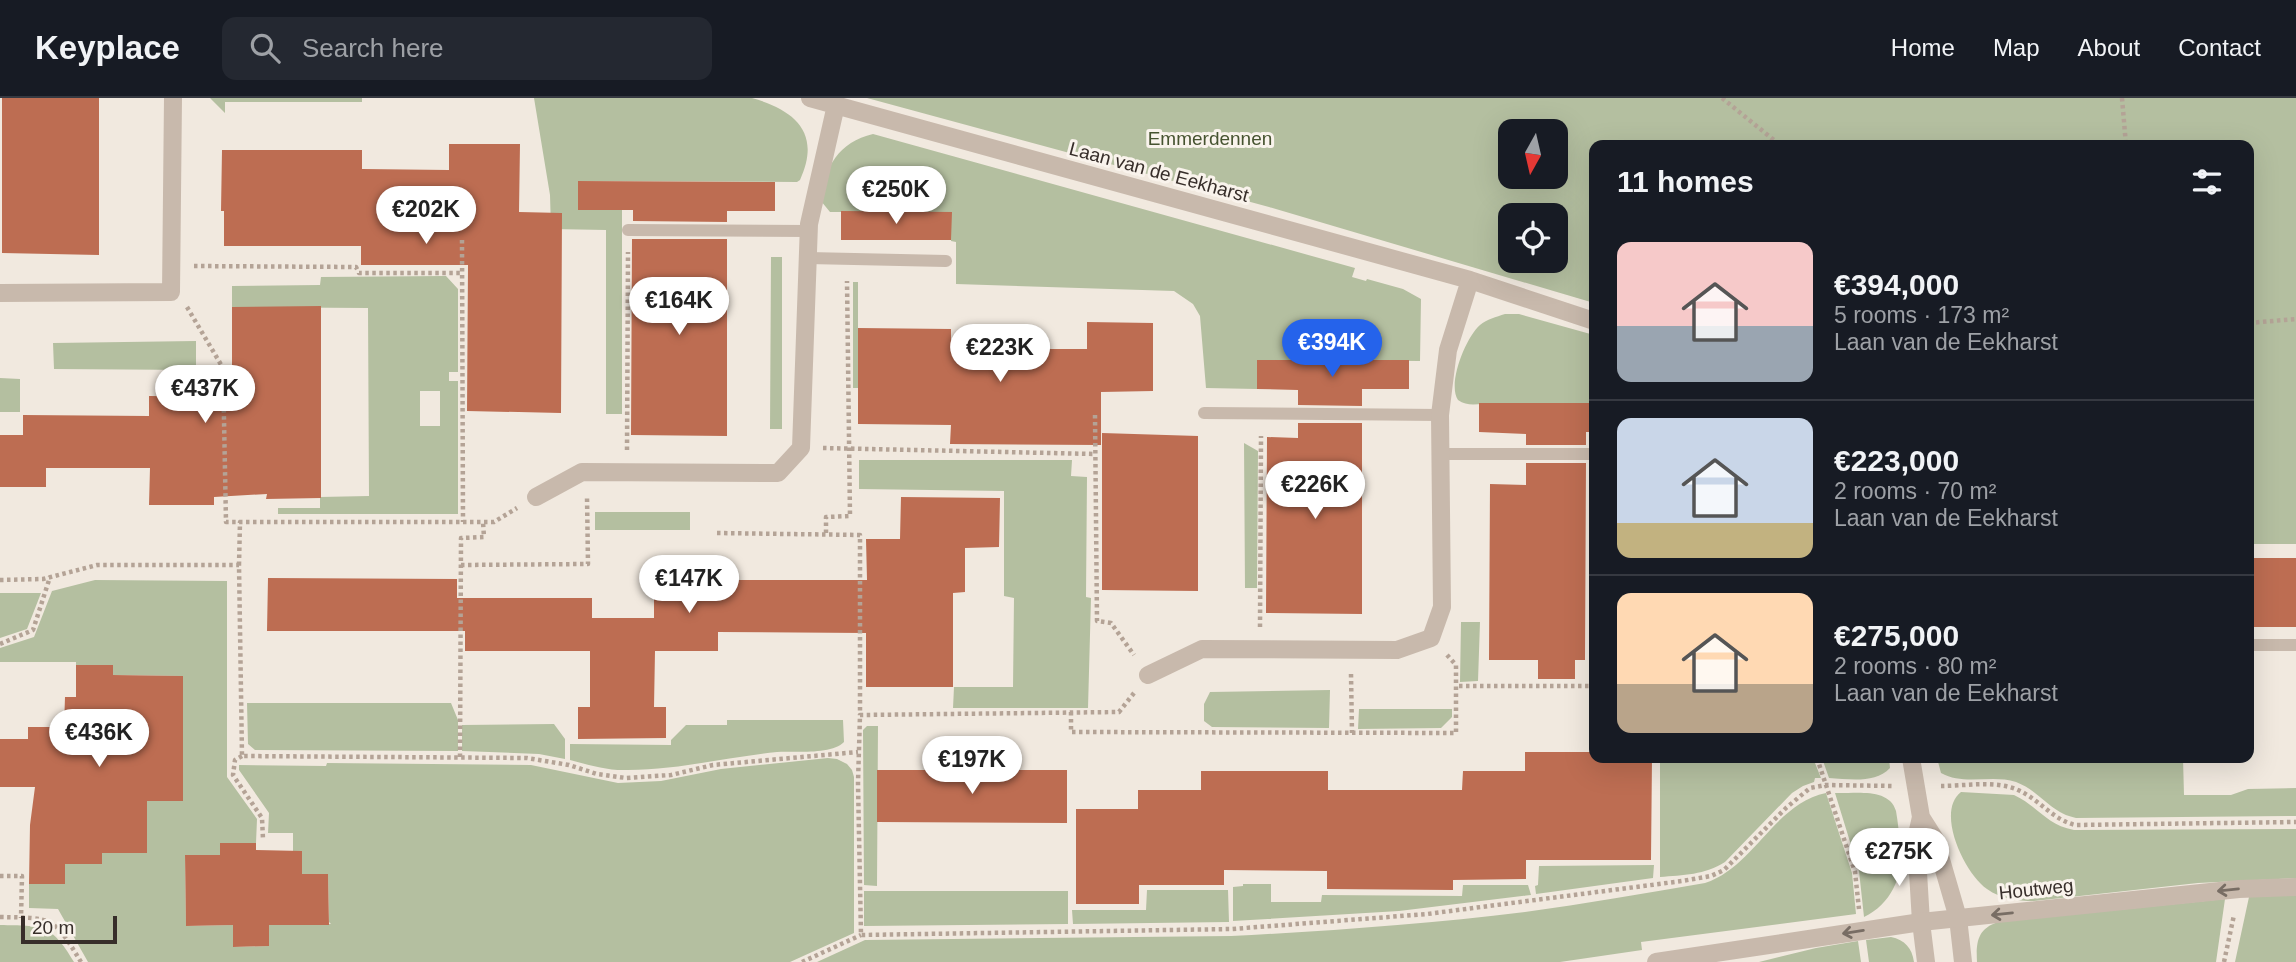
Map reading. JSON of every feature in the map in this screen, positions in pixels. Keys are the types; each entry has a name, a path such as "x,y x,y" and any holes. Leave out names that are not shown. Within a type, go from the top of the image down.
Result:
{"street":[{"path":"0,293 171,292 173,98"},
{"name":"Laan van de Eekharst","path":"810,98 1470,280 1589,319"},
{"path":"536,497 582,472 778,473 801,448 809,231 836,105"},
{"path":"1148,675 1202,649 1396,650 1431,638 1442,607 1440,415 1448,350 1470,280"},
{"path":"1912,763 1921,817 1916,839 1926,962"},
{"path":"1921,817 1936,839 1958,918 1962,962"},
{"name":"Houtweg","path":"1657,962 1921,922 2239,889 2296,887"}],"lane":[{"path":"628,230 809,231"},
{"path":"808,258 946,261"},
{"path":"1204,413 1440,415"},
{"path":"1440,454 1589,454"},
{"path":"2254,645 2296,645"}],"path":[{"path":"1722,98 1774,140"},
{"path":"2122,98 2126,140"},
{"path":"627,472 628,230"},
{"path":"462,240 463,522"},
{"path":"826,533 825,517 850,516 847,259"},
{"path":"171,266 356,267 359,273 462,273"},
{"path":"171,292 189,309 223,368 226,522 494,522 536,497"},
{"path":"2254,323 2296,319"},
{"path":"860,715 1119,712 1148,675 1111,623 1097,621 1095,415"},
{"path":"1259,649 1261,436"},
{"path":"801,448 1095,454"},
{"path":"461,565 588,564 586,472"},
{"path":"242,755 239,565 240,522 245,522"},
{"path":"460,757 461,538 484,537 483,522"},
{"path":"717,533 860,535 858,752 861,935"},
{"path":"0,580 50,577 97,565 239,565"},
{"path":"0,643 33,630 50,577"},
{"path":"1071,712 1072,732 1456,733 1456,665 1431,638"},
{"path":"1351,649 1352,733"},
{"path":"1456,686 1589,685"},
{"path":"263,839 262,818 233,775 235,760 242,755 527,758 626,778 671,775 713,765 858,752"},
{"path":"1819,763 1855,872 1861,931"},
{"path":"802,962 861,935 1232,929 1427,914 1711,876 1724,870 1810,788 1826,785 1989,785 2018,790 2055,817 2075,825 2296,822"},
{"path":"0,876 22,876 21,918"},
{"path":"2224,962 2239,889"},
{"path":"0,918 43,918 62,930 81,962"}],"green space":[{"path":"210,98 362,98 362,102 225,102 225,113"},
{"path":"534,98 752,98 780,109 800,125 806,136 806,163 797,182 579,181 579,210 622,210 622,414 606,414 606,230 551,229 550,195"},
{"name":"Emmerdennen","path":"867,98 2296,98 2296,544 2254,544 2254,140 1589,140 1589,302 1269,207"},
{"path":"873,134 1355,268 1352,277 1403,289 1421,299 1420,361 1257,360 1257,389 1206,388 1200,316 1193,304 1174,291 956,284 956,242 951,241 951,212 830,212 821,201 830,167 842,150 851,143"},
{"path":"771,257 782,257 782,429 770,429"},
{"path":"446,276 458,289 458,372 449,372 449,381 458,381 458,514 278,514 278,508 320,508 320,497 369,496 368,308 232,307 232,286 320,285 321,277","holes":["420,391 440,391 440,426 420,426"]},
{"path":"853,282 858,282 858,388 853,388"},
{"path":"1519,314 1589,334 1589,403 1471,404 1458,400 1455,393 1456,372 1464,350 1475,331 1492,318"},
{"path":"196,341 196,370 54,369 53,343"},
{"path":"0,378 20,379 20,412 0,412"},
{"path":"1244,443 1258,451 1257,588 1245,588"},
{"path":"859,460 1072,460 1071,476 1087,477 1086,597 1091,598 1088,708 953,708 954,687 1013,687 1014,598 1004,596 1004,491 859,489"},
{"path":"595,512 690,512 690,530 595,530"},
{"path":"95,580 227,581 227,777 257,819 256,843 220,843 220,855 185,855 186,926 233,925 233,947 269,946 269,925 331,924 328,874 302,874 302,851 293,851 293,833 268,833 269,813 239,770 239,765 531,765 618,783 661,781 721,769 828,758 847,764 854,777 854,933 790,962 88,962 58,909 29,908 29,884 65,859 76,864 101,864 102,853 147,853 147,805 113,805 153,787 153,801 183,801 183,676 113,675 113,665 76,665 76,662 0,662 0,648 34,637 52,591"},
{"path":"0,593 41,593 27,629 0,638"},
{"path":"1461,622 1480,622 1478,681 1460,682"},
{"path":"1330,690 1329,728 1212,727 1204,721 1204,704 1210,692"},
{"path":"247,703 451,703 458,720 458,751 255,750 248,744"},
{"path":"1359,709 1452,709 1452,717 1441,728 1358,729"},
{"path":"727,720 843,720 844,742 822,751 777,752 647,769 613,770 570,760 570,744 671,745 671,740 686,725 727,725"},
{"path":"554,724 565,739 565,759 539,754 462,751 462,725"},
{"path":"867,726 878,726 877,886 864,885 863,730"},
{"path":"1660,763 1815,763 1821,778 1815,778 1814,782 1792,793 1725,862 1702,872 1660,877"},
{"path":"1824,763 1890,763 1890,768 1884,773 1869,778 1829,778"},
{"path":"1938,763 2183,763 2184,795 2231,795 2248,789 2296,788 2296,816 2076,818 2059,812 2016,782 1959,779 1941,773"},
{"path":"1961,792 2014,795 2049,820 2074,830 2296,829 2296,878 2198,883 2034,901 2009,899 1987,889 1962,857 1952,828 1951,813 1954,801"},
{"path":"1826,793 1852,873 1856,914 1641,942 1642,950 1560,962 817,962 865,940 1231,936 1378,927 1525,912 1705,883 1737,864 1792,809 1808,799"},
{"path":"1835,793 1879,795 1892,803 1896,811 1902,846 1898,878 1889,896 1864,917 1859,871"},
{"path":"1654,865 1653,878 1536,894 1539,866"},
{"path":"1243,884 1271,884 1271,902 1321,902 1322,895 1462,896 1463,885 1528,885 1531,895 1399,911 1233,921 1233,887"},
{"path":"1147,890 1228,890 1229,922 1073,924 1072,910 1146,910"},
{"path":"864,891 1068,891 1068,924 864,926"},
{"path":"2296,895 2296,962 2235,962 2249,897"},
{"path":"2225,899 2216,962 1977,962 1979,937 1998,922"},
{"path":"0,925 36,927 52,933 74,962 0,962"},
{"path":"1891,937 1907,945 1914,962 1869,962 1866,940"},
{"path":"1858,941 1861,962 1759,962 1816,948"}],"building":[{"path":"2,98 99,98 99,255 2,253"},
{"path":"449,144 520,144 519,212 562,213 561,413 467,411 468,265 361,265 361,246 224,246 224,211 221,211 222,150 362,150 362,169 449,170"},
{"path":"578,181 775,182 775,211 727,211 727,222 633,221 633,210 578,210"},
{"path":"841,211 952,212 951,240 841,240"},
{"path":"632,239 727,239 727,436 631,435"},
{"path":"321,306 321,498 266,499 267,494 214,497 214,505 149,505 150,468 46,468 46,487 0,487 0,435 23,435 23,415 149,416 149,396 232,397 232,307"},
{"path":"1087,322 1153,323 1153,391 1101,392 1101,445 950,444 951,425 858,424 858,328 951,329 951,349 1087,349"},
{"path":"1257,360 1409,360 1409,389 1362,389 1362,406 1298,405 1298,390 1257,389"},
{"path":"1479,403 1589,403 1586,445 1526,445 1526,434 1479,432"},
{"path":"1298,423 1362,423 1362,614 1266,613 1267,437 1298,438"},
{"path":"1102,433 1198,436 1198,591 1102,590"},
{"path":"1526,463 1586,463 1585,660 1575,660 1575,679 1538,679 1538,660 1489,660 1490,484 1526,485"},
{"path":"901,497 1000,498 999,547 965,548 965,592 953,593 953,687 866,687 866,633 718,632 718,651 655,651 654,707 666,707 666,738 578,739 578,707 590,707 590,651 465,651 465,631 267,631 268,578 457,579 457,598 592,598 592,618 654,618 654,599 717,599 717,580 867,580 866,539 900,539"},
{"path":"2254,558 2296,558 2296,627 2254,627"},
{"path":"76,665 113,665 113,675 183,676 183,801 147,801 147,853 102,853 102,864 65,864 65,884 29,884 30,825 35,787 0,787 0,739 28,739 28,727 64,727 65,697 76,697"},
{"path":"1525,752 1589,752 1589,763 1652,763 1651,860 1526,860 1526,879 1453,880 1453,890 1327,889 1327,871 1224,870 1224,885 1139,885 1139,904 1076,904 1076,809 1138,809 1138,790 1201,790 1201,771 1328,771 1328,790 1462,790 1463,771 1525,771"},
{"path":"877,770 1067,770 1067,823 877,822"},
{"path":"220,843 256,843 256,850 302,851 302,874 328,874 329,925 269,925 269,946 233,947 233,925 186,926 185,855 220,855"}]}
